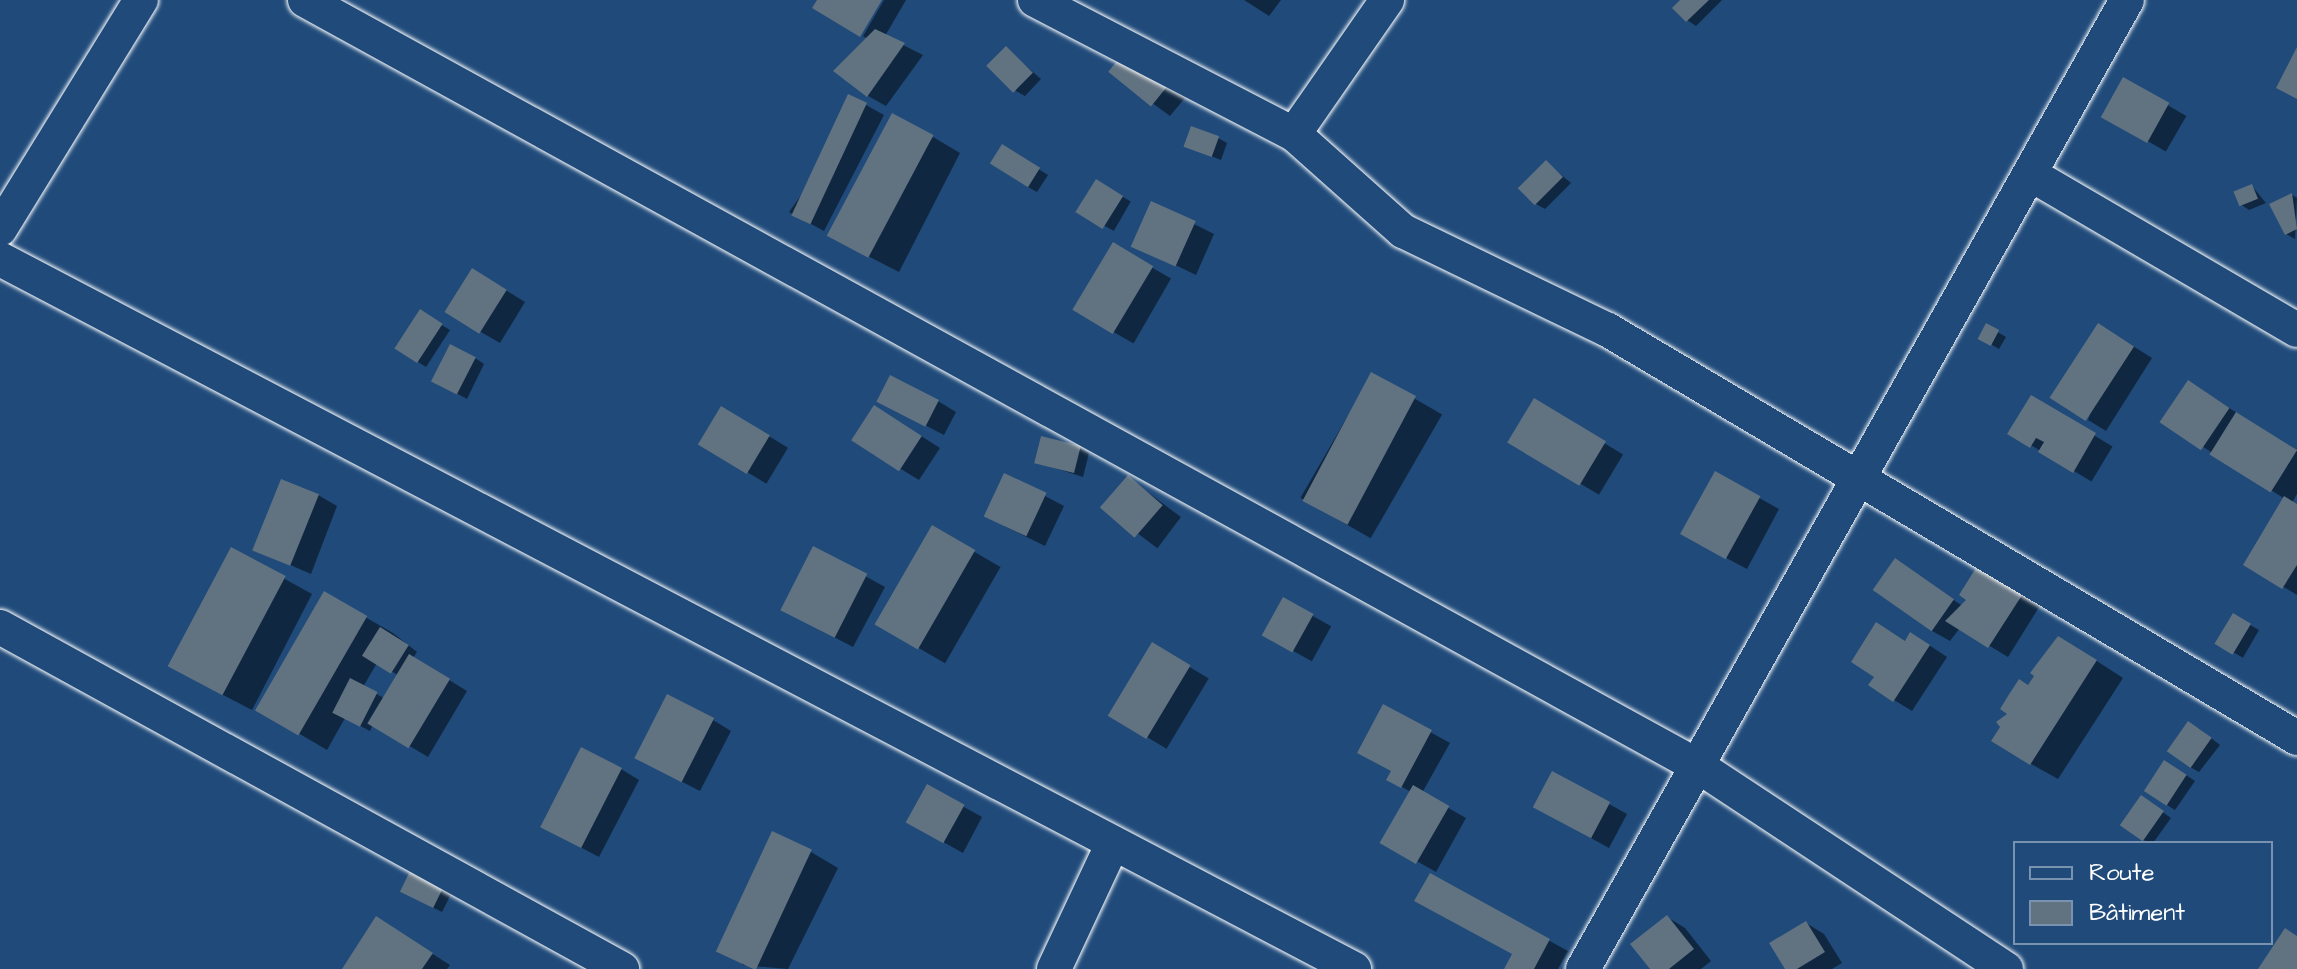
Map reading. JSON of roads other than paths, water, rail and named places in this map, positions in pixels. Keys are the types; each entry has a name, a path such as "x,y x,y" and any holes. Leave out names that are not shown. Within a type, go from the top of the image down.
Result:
{"street":[{"path":"0,229 141,0"},
{"path":"305,0 1698,766 2006,969"},
{"path":"1035,0 1294,134 1403,231 1608,330 2297,738"},
{"path":"1294,134 1387,0"},
{"path":"1583,969 2127,0"},
{"path":"2030,174 2297,330"},
{"path":"0,259 1354,969"},
{"path":"0,627 622,969"},
{"path":"1054,969 1113,843"}]}
